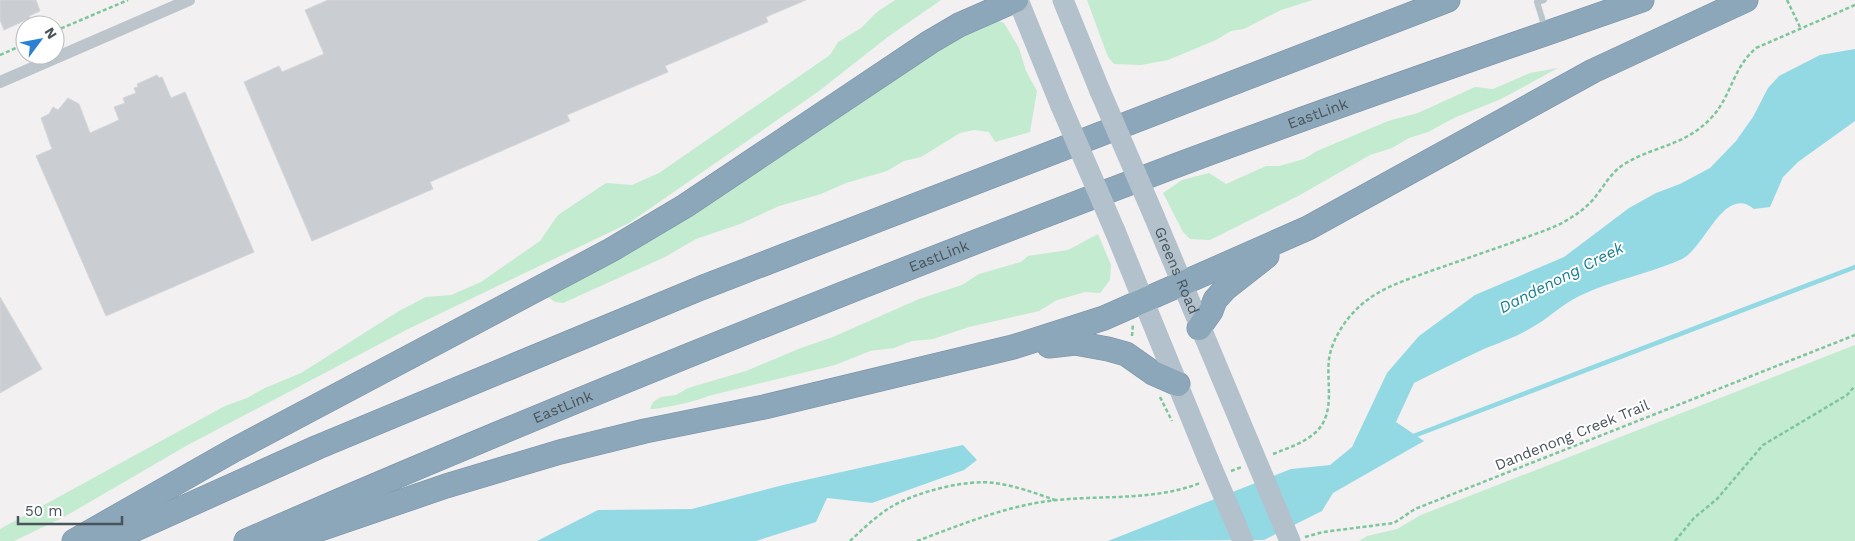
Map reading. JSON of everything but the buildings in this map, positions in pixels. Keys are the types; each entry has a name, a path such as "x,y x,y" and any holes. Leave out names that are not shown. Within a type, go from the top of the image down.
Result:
{"highway":[{"path":"902,60 973,0"},
{"path":"74,541 234,450 626,242 685,206 902,60 959,25 1017,0"},
{"path":"109,541 299,455 701,288 1448,0"},
{"name":"EastLink","path":"246,541 728,339 1190,161 1642,0"},
{"path":"285,541 429,491 560,452 645,431 764,407 1013,347 1083,326 1308,228 1593,71 1746,0"},
{"path":"1199,328 1225,289 1262,259 1308,228"},
{"path":"1013,347 1075,343 1089,344 1126,354 1153,373 1178,384"}],"main road":[{"path":"1017,0 1115,231 1242,541"},
{"name":"Greens Road","path":"1063,0 1199,328 1249,443 1295,540"}],"street":[{"path":"0,82 190,0"}],"lane":[{"path":"1544,0 1538,2 1547,33"}],"path":[{"path":"65,27 128,0"},
{"path":"1787,0 1800,27"},
{"path":"1270,455 1304,440 1317,431 1325,420 1328,409 1330,357 1336,339 1348,319 1374,295 1407,279 1539,232 1577,214 1591,202 1613,172 1626,163 1681,142 1713,116 1724,100 1744,58 1768,41 1855,5"},
{"path":"0,55 15,48"},
{"name":"Dandenong Creek Trail","path":"1295,540 1323,532 1394,523 1415,509 1855,335"},
{"path":"1676,541 1694,518 1722,493 1764,445 1781,432 1847,395 1855,386"},
{"path":"1224,474 1248,464"},
{"path":"917,541 991,514 1056,500 1159,495 1207,481"},
{"path":"850,541 892,506 929,492 955,486 993,483 1017,487 1056,500"}],"green space":[{"path":"895,0 941,0 889,36 819,91 629,223 408,329 186,446 64,517 14,541 0,541 0,529 225,406 301,373 399,311 426,297 451,295 481,282 540,241 558,215 606,183 632,185 659,173 830,55 838,42 861,28 877,12"},
{"path":"1087,0 1313,0 1281,10 1244,29 1231,31 1216,40 1168,60 1141,65 1114,64 1108,57"},
{"path":"994,19 1004,23 1019,48 1026,71 1037,91 1030,132 995,142 989,132 974,130 960,133 921,157 904,161 887,171 846,183 821,194 779,206 740,224 696,239 665,257 563,303 555,302 548,297 607,264 948,41"},
{"path":"1558,68 1501,99 1454,118 1428,132 1409,138 1392,148 1370,155 1298,196 1210,240 1190,239 1183,232 1163,193 1182,180 1209,173 1226,184 1266,166 1279,166 1304,159 1317,151 1388,121 1418,113 1475,87 1493,89 1530,73"},
{"path":"1098,234 1111,265 1110,280 1100,293 1085,292 1057,300 1039,311 969,327 933,339 912,341 894,348 870,351 835,365 689,402 650,409 653,402 661,397 676,395 688,388 746,371 833,337 919,299 962,285 979,274 1021,262 1028,256 1068,250"},
{"path":"1855,345 1855,541 1359,541 1367,536 1397,529 1421,515"}],"water":[{"path":"1855,49 1855,121 1798,162 1783,177 1770,207 1754,209 1743,204 1733,205 1715,220 1699,243 1682,259 1585,293 1526,331 1477,352 1414,383 1396,422 1424,441 1333,493 1322,511 1264,540 1108,541 1291,469 1330,465 1352,447 1387,373 1419,336 1475,295 1564,257 1629,208 1710,168 1736,141 1753,117 1768,88 1779,76 1820,55"},
{"path":"963,445 977,460 964,470 872,503 827,498 816,522 756,541 537,541 598,510 692,509 783,485"}],"waterway":[{"name":"Dandenong Creek","path":"1411,437 1855,267"}]}
